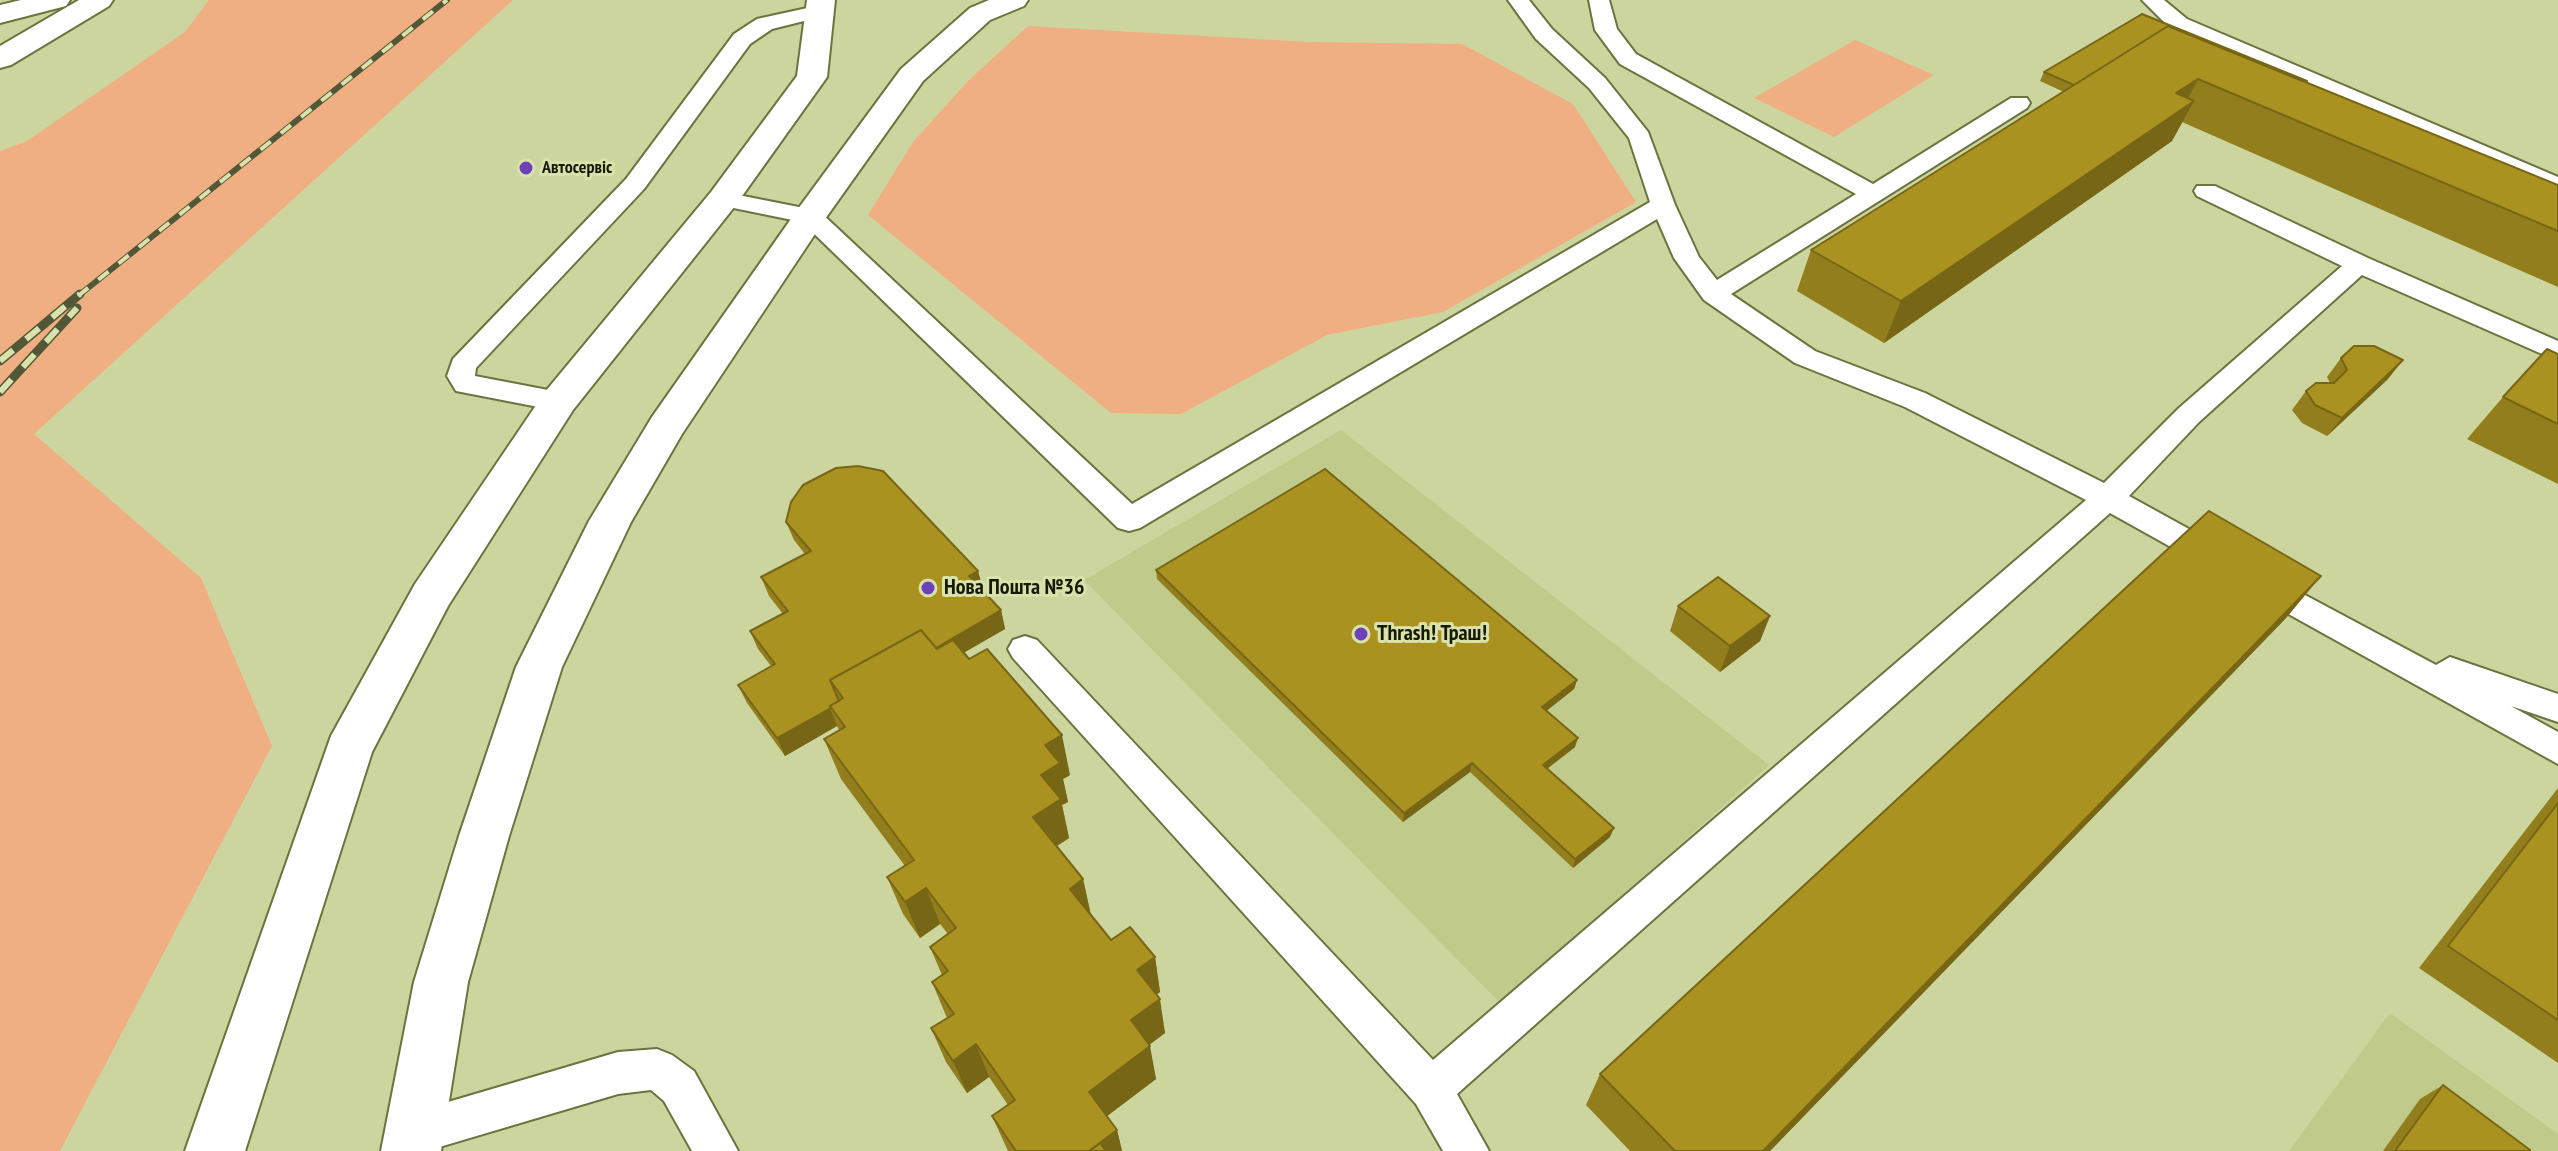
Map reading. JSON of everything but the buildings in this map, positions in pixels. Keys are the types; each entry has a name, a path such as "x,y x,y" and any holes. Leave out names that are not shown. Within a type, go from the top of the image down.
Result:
{"street":[{"path":"0,14 56,0"},
{"path":"0,59 99,0"},
{"path":"412,1142 441,982 484,836 539,667 610,521 666,427 810,216 912,75 980,14 1014,0"},
{"path":"215,1151 348,750 431,596 559,401 723,199 812,77 821,5"}],"lane":[{"path":"1518,0 1544,34 1597,83 1640,137 1663,205 1687,258 1713,294 1805,357 1915,400 2108,498 2558,749"},
{"path":"1599,0 1606,30 1628,59 1872,193"},
{"path":"2152,0 2179,24 2558,186"},
{"path":"559,401 466,384 461,376 463,365 635,184 742,39 765,24 821,5"},
{"path":"1713,294 2019,103"},
{"path":"2206,191 2359,264 2558,352"},
{"path":"723,199 810,216 1129,520 1663,205"},
{"path":"1431,1089 2108,498 2189,415 2359,264"},
{"path":"2367,642 2558,708"},
{"path":"1025,649 1431,1089 1467,1151"},
{"path":"412,1142 618,1073 657,1069 679,1086 716,1151"}],"shaded area":[{"path":"209,0 513,0 34,434 201,578 272,746 60,1151 0,1151 0,151 27,141 185,32"},
{"path":"1028,26 1310,42 1462,44 1573,104 1636,202 1443,312 1327,335 1181,414 1111,413 868,215 913,142 969,80"},
{"path":"1855,40 1934,75 1834,137 1754,98"},
{"path":"1341,430 1769,765 1501,1004 1084,580"},
{"path":"2390,1013 2558,1134 2558,1151 2289,1151"}],"railway":[{"path":"78,296 447,0"},
{"path":"0,361 80,294"},
{"path":"0,392 77,308"}],"place":[{"name":"Автосервіс","path":"526,168"},
{"name":"Нова Пошта №36","path":"928,588"},
{"name":"Thrash! Траш!","path":"1361,634"}]}
